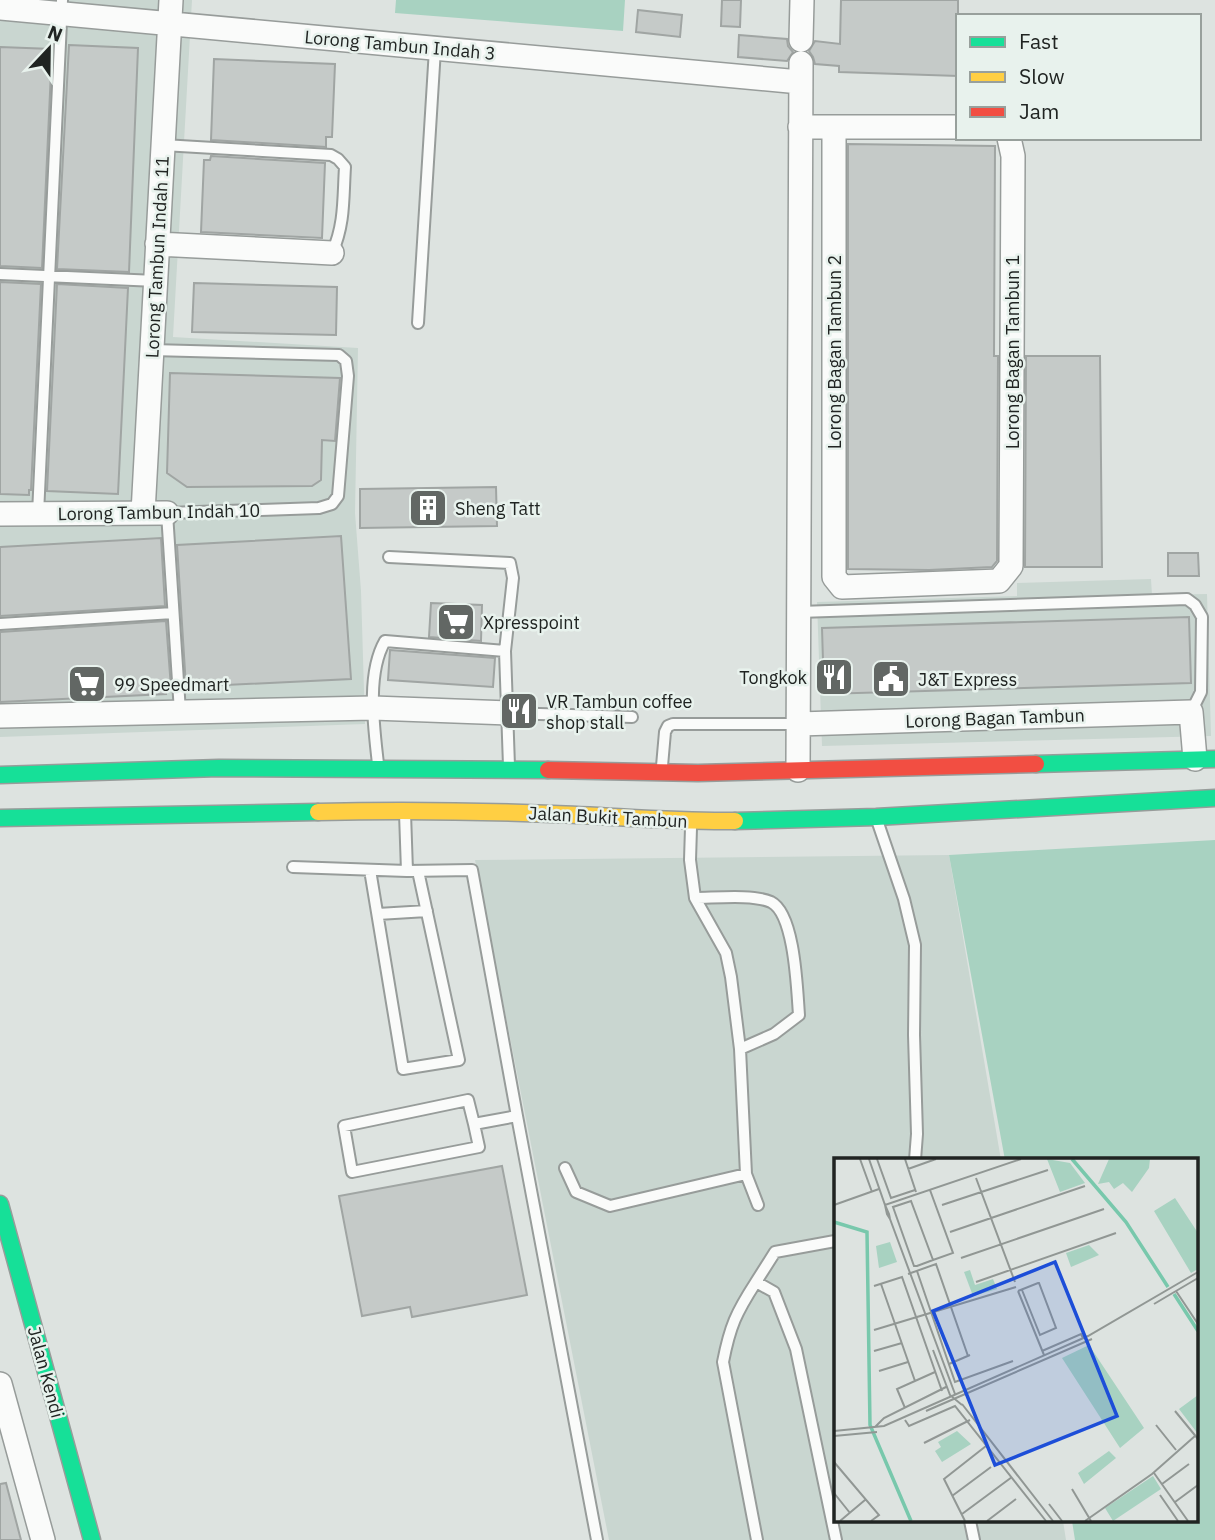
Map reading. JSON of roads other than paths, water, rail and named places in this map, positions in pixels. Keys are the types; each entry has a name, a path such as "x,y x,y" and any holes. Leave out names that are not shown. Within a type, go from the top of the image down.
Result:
{"main road":[{"path":"0,775 219,768 662,772 1205,759"},
{"name":"Jalan Bukit Tambun","path":"0,818 405,810 554,814 691,822 876,817 1215,798"},
{"name":"Jalan Kendi","path":"0,1204 92,1540"}],"street":[{"name":"Lorong Tambun Indah 11","path":"143,513 171,0"},
{"path":"798,770 802,0"},
{"name":"Lorong Tambun Indah 3","path":"0,8 62,7 170,24 435,49 801,62"},
{"path":"800,127 956,127"},
{"name":"Lorong Bagan Tambun 2","path":"834,127 834,577 842,587 999,581 1011,566"},
{"name":"Lorong Bagan Tambun 1","path":"1009,140 1013,156 1011,566"},
{"path":"158,244 332,253"},
{"name":"Lorong Tambun Indah 10","path":"0,514 167,513"},
{"path":"0,716 373,708 509,713"},
{"path":"1191,712 1205,759"},
{"name":"Lorong Bagan Tambun","path":"799,724 1191,712"},
{"path":"0,1384 43,1540"}],"lane":[{"path":"38,514 62,7"},
{"path":"418,323 435,49"},
{"path":"163,145 331,155 338,159 345,167 341,233 332,253"},
{"path":"0,274 156,281"},
{"name":"Lorong Tambun Indah 10","path":"152,350 339,355 346,361 348,376 338,496 332,504 319,508 167,513"},
{"path":"167,513 180,713"},
{"path":"389,557 510,563 513,578 505,651 509,769"},
{"path":"799,612 1187,599 1195,605 1202,617 1202,692 1191,712"},
{"path":"0,624 173,613"},
{"path":"378,769 373,708 377,654 385,641 505,651"},
{"path":"509,713 632,717"},
{"path":"662,772 665,732 668,726 673,724 799,724"},
{"path":"370,870 403,1069 459,1060 427,911 413,871 405,810"},
{"path":"876,817 904,899 915,945 915,1158"},
{"path":"691,822 690,860 695,898 726,953 740,1049 746,1174 758,1205"},
{"path":"293,867 472,870 597,1540"},
{"path":"695,898 755,899 772,903 780,911 786,924 795,966 799,1015 774,1034 740,1049"},
{"path":"377,914 427,911"},
{"path":"468,1100 474,1124 479,1147 352,1172 344,1126 468,1100"},
{"path":"474,1124 517,1116"},
{"path":"565,1168 576,1192 610,1206 746,1174"},
{"path":"757,1540 723,1362 729,1333 737,1312 775,1252 834,1241"},
{"path":"756,1282 774,1292 796,1349 836,1540"},
{"path":"970,1522 974,1540"}],"place":[{"name":"Sheng Tatt","path":"428,508"},
{"name":"Xpresspoint","path":"456,622"},
{"name":"Tongkok","path":"834,677"},
{"name":"J&T Express","path":"891,679"},
{"name":"99 Speedmart","path":"87,684"},
{"name":"VR Tambun coffee shop stall","path":"519,711"}]}
